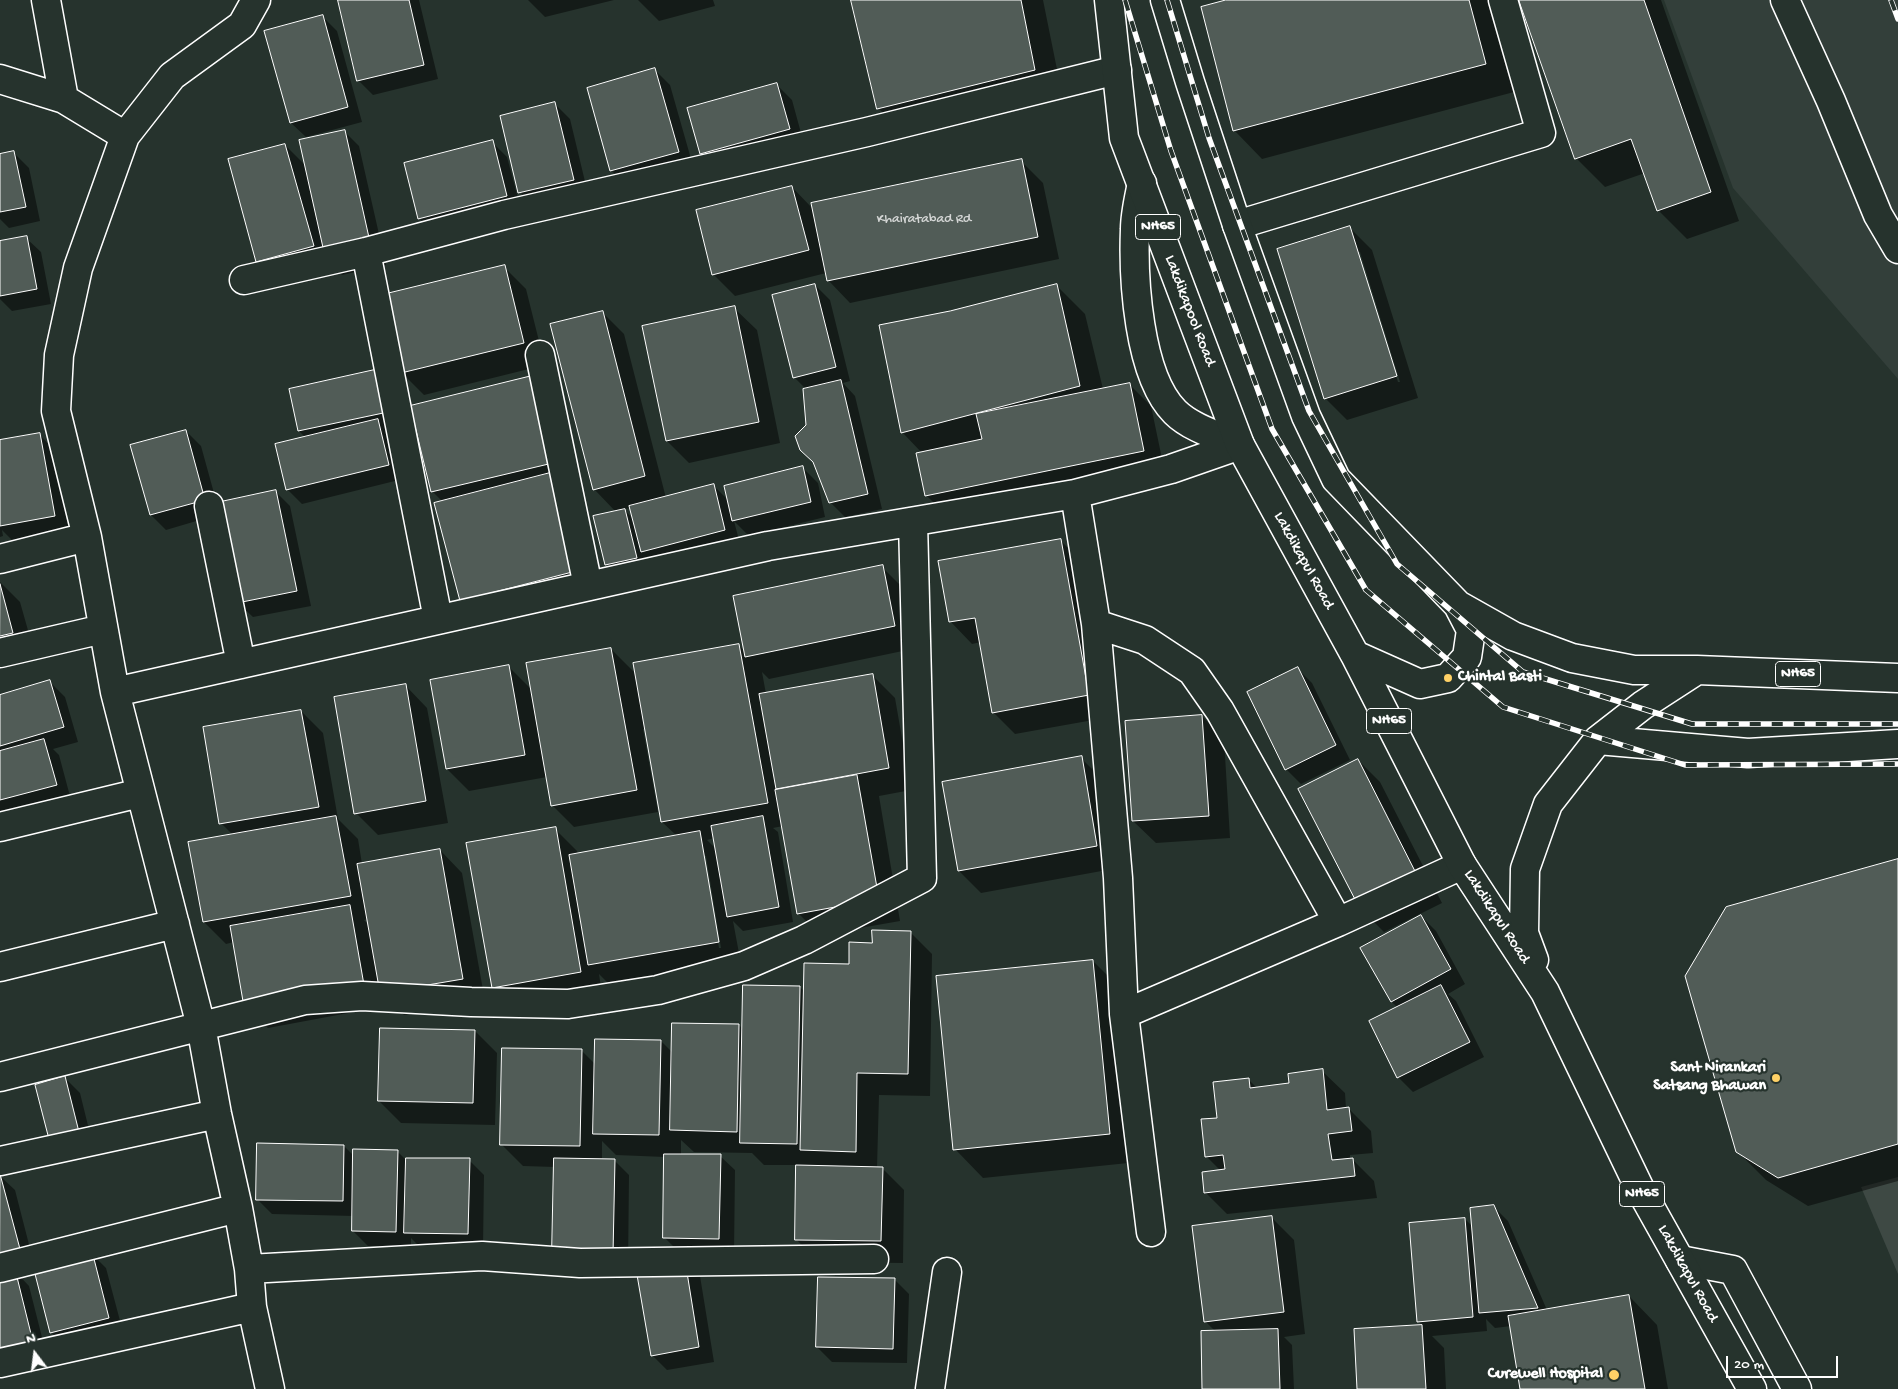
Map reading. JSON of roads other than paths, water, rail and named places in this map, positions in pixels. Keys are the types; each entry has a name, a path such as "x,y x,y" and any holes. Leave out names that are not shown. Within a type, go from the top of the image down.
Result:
{"main road":[{"path":"46,0 64,99"},
{"path":"256,0 242,25 172,76 125,136 78,268 59,355 56,411 87,537 115,692 201,1026 238,1208 252,1307 269,1389"},
{"name":"Lakdikapool Road","path":"1109,0 1124,138 1240,445"},
{"name":"NH65","path":"1165,0 1190,82 1238,225 1306,416 1336,479 1458,605 1513,636 1572,658 1634,670 1697,670 1898,678"},
{"path":"1238,225 1541,133 1503,0"},
{"path":"1785,0 1831,101 1878,215 1898,249"},
{"path":"244,280 366,252 504,215 867,132 1118,70"},
{"path":"0,80 64,99 125,136"},
{"path":"1142,183 1135,227 1135,294 1143,337 1153,373 1164,399 1176,413 1195,426 1240,445"},
{"path":"366,252 438,619"},
{"path":"540,355 588,586"},
{"path":"115,692 768,546 1076,494 1171,469 1240,445"},
{"name":"Lakdikapul Road","path":"1240,445 1355,656 1462,866 1545,992 1640,1189 1752,1389"},
{"path":"1076,494 1096,624 1118,878 1124,1014 1151,1232"},
{"path":"209,506 241,664"},
{"path":"0,1077 305,1000 362,996 471,1002 568,1004 658,990 752,962 804,940 922,878 913,522"},
{"path":"0,559 87,537"},
{"name":"NH65","path":"1355,656 1420,684 1448,678 1467,657 1471,630 1458,605"},
{"path":"1096,624 1145,640 1192,672 1220,711 1338,922"},
{"path":"0,653 104,629"},
{"name":"NH65","path":"1545,992 1524,933 1525,868 1548,804 1598,740 1643,705 1697,670"},
{"path":"1598,740 1748,753 1898,744"},
{"path":"0,827 140,793"},
{"path":"1124,1014 1338,922 1462,866"},
{"path":"0,967 175,924"},
{"path":"0,1161 218,1114"},
{"path":"0,1268 238,1208"},
{"path":"248,1269 482,1256 580,1263 874,1259"},
{"path":"1680,1260 1733,1270 1797,1389"},
{"path":"930,1389 947,1272"},
{"path":"0,1363 252,1307"}],"railway":[{"path":"1125,0 1171,151 1272,429 1366,590 1503,707 1685,765 1898,764"},
{"path":"1167,0 1209,138 1309,411 1397,564 1523,672 1692,724 1898,724"},
{"path":"1891,0 1898,19"}],"place":[{"name":"Chintal Basti","path":"1448,678"},
{"name":"Sant Nirankari Satsang Bhawan","path":"1776,1078"},
{"name":"Curewell Hospital","path":"1614,1375"}]}
